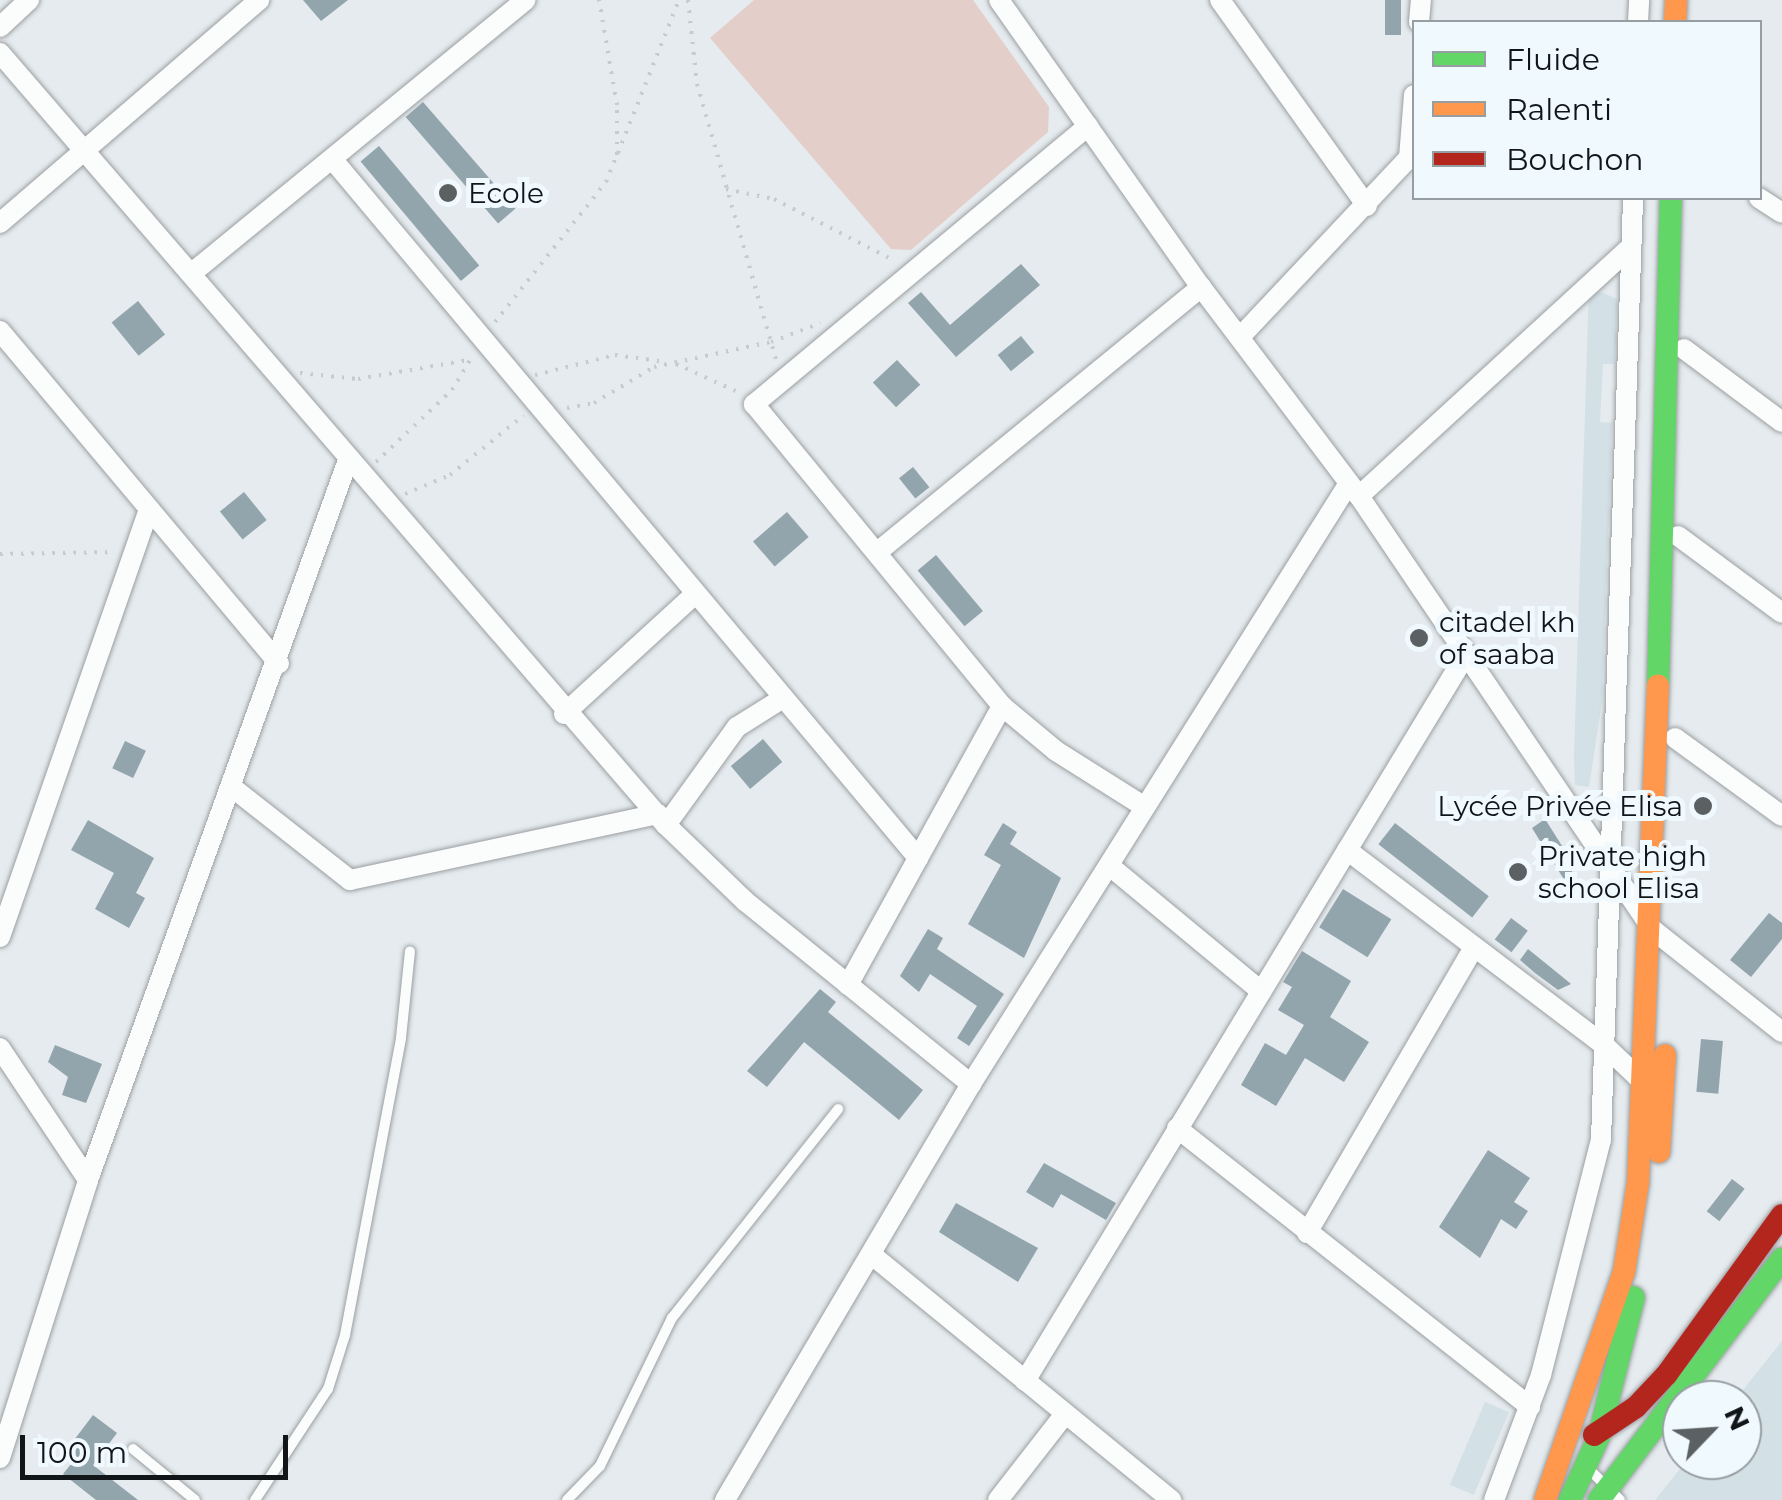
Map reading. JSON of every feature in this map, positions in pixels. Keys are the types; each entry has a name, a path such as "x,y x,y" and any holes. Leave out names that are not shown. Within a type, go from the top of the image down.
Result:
{"street":[{"path":"0,27 28,0"},
{"path":"0,222 259,0"},
{"path":"192,273 526,0"},
{"path":"1220,0 1367,206"},
{"path":"1003,1 1201,287 1354,489 1466,656 1613,863 1652,929 1670,948 1782,1032"},
{"path":"0,53 192,273 564,714 662,820 848,985 971,1084"},
{"path":"1241,336 1410,156 1412,125"},
{"path":"1088,126 918,262 781,377 754,405 880,550 1002,706 1056,751 1145,807"},
{"path":"333,160 480,344 544,408 693,596 918,858"},
{"path":"1494,1500 1530,1406 1601,1140 1633,200"},
{"path":"1545,1500 1574,1432 1624,1272 1645,1084 1670,200"},
{"path":"1570,1500 1599,1436 1656,1181 1670,948 1688,200"},
{"path":"725,1500 971,1084 1112,867 1145,807 1354,489 1631,247"},
{"path":"880,550 1201,287"},
{"path":"0,331 279,663"},
{"path":"1684,349 1782,422"},
{"path":"0,1458 88,1180 354,468"},
{"path":"0,937 149,509"},
{"path":"1678,536 1782,613"},
{"path":"564,714 693,596"},
{"path":"1025,1381 1466,656"},
{"path":"234,788 350,880 662,820 737,726 780,700"},
{"path":"848,985 1002,706"},
{"path":"1675,738 1782,816"},
{"path":"1348,850 1604,1044 1645,1084"},
{"path":"1112,867 1261,991"},
{"path":"1307,1233 1474,948"},
{"path":"0,1048 88,1180"},
{"path":"1177,1128 1530,1406"},
{"path":"1599,1436 1667,1374 1782,1216"},
{"path":"872,1255 1170,1500"},
{"path":"1609,1495 1782,1259"},
{"path":"998,1500 1065,1414"},
{"path":"1574,1432 1599,1436"}],"lane":[{"path":"255,1500 310,1421 345,1335 401,1038 410,951"},
{"path":"567,1500 600,1466 672,1318 838,1109"},
{"path":"133,1449 195,1500"},
{"path":"1565,1456 1587,1466 1609,1495"}],"path":[{"path":"599,0 617,105 617,155"},
{"path":"354,468 452,390 480,344 606,182 679,0"},
{"path":"688,0 698,84 781,377"},
{"path":"726,188 774,199 878,256 918,262"},
{"path":"382,502 450,475 516,418 544,408 594,403 654,366 771,342 835,317"},
{"path":"0,554 133,550"}],"shaded area":[{"path":"754,0 973,0 1049,107 1048,132 911,250 891,249 710,38"},
{"path":"1589,287 1617,299 1615,364 1603,364 1600,422 1612,423 1602,702 1589,787 1575,785 1574,755"},
{"path":"1782,1341 1782,1500 1655,1500 1671,1480 1762,1480 1762,1380 1751,1380"},
{"path":"1485,1402 1509,1412 1474,1495 1450,1485"}],"building":[{"path":"303,0 348,0 321,21"},
{"path":"1385,0 1401,0 1401,35 1385,35"},
{"path":"423,102 516,208 498,224 406,117"},
{"path":"379,146 479,266 461,281 361,161"},
{"path":"1021,264 1040,285 956,357 908,303 921,292 950,325"},
{"path":"138,301 165,334 139,356 112,322"},
{"path":"1021,336 1034,352 1011,371 998,355"},
{"path":"897,360 920,385 896,407 873,383"},
{"path":"913,467 929,487 915,499 899,478"},
{"path":"244,492 267,520 243,539 220,512"},
{"path":"787,512 809,537 775,566 753,542"},
{"path":"936,555 983,611 965,626 918,570"},
{"path":"763,739 782,762 750,789 731,766"},
{"path":"125,741 146,751 133,778 112,768"},
{"path":"1545,819 1564,849 1579,891 1573,894 1532,828"},
{"path":"88,820 154,858 136,893 145,898 129,928 95,909 114,873 71,850"},
{"path":"1003,823 1017,832 1010,844 1061,878 1024,958 968,924 1001,865 984,855"},
{"path":"1395,823 1489,896 1472,918 1378,844"},
{"path":"1343,889 1391,919 1367,957 1319,927"},
{"path":"1769,913 1782,923 1782,939 1751,977 1730,960"},
{"path":"1511,918 1528,931 1512,952 1495,940"},
{"path":"928,929 943,938 937,949 1004,994 969,1046 957,1038 977,1006 930,974 919,992 900,976"},
{"path":"1528,949 1571,984 1558,990 1535,973 1520,960"},
{"path":"1302,951 1351,981 1330,1017 1369,1042 1344,1082 1305,1058 1276,1106 1241,1085 1265,1043 1286,1055 1304,1025 1278,1010 1292,987 1283,982"},
{"path":"820,989 836,1002 828,1012 923,1090 899,1120 804,1042 767,1087 747,1071"},
{"path":"1701,1039 1723,1041 1718,1094 1696,1092"},
{"path":"55,1045 102,1064 86,1103 62,1095 68,1077 48,1062"},
{"path":"1488,1150 1530,1178 1514,1202 1528,1211 1516,1229 1501,1219 1480,1258 1439,1227"},
{"path":"1044,1163 1116,1203 1106,1220 1061,1194 1053,1208 1026,1192"},
{"path":"1732,1179 1745,1189 1719,1221 1707,1211"},
{"path":"956,1203 1038,1248 1018,1282 939,1232"},
{"path":"93,1415 117,1433 93,1465 138,1500 96,1500 63,1474 75,1459 65,1452"}],"traffic: fast":[{"path":"1658,685 1671,200"},
{"path":"1599,1500 1782,1259"},
{"path":"1570,1500 1599,1436 1634,1297"}],"traffic: slow":[{"path":"1675,20 1676,0"},
{"path":"1545,1500 1624,1272 1638,1183 1658,685"},
{"path":"1659,1152 1665,1055"}],"traffic: jam":[{"path":"1594,1435 1636,1407 1667,1374 1782,1215"}],"place":[{"name":"Ecole","path":"448,193"},
{"name":"citadel kh of saaba","path":"1419,638"},
{"name":"Lycée Privée Elisa","path":"1703,806"},
{"name":"Private high school Elisa","path":"1518,872"}]}
